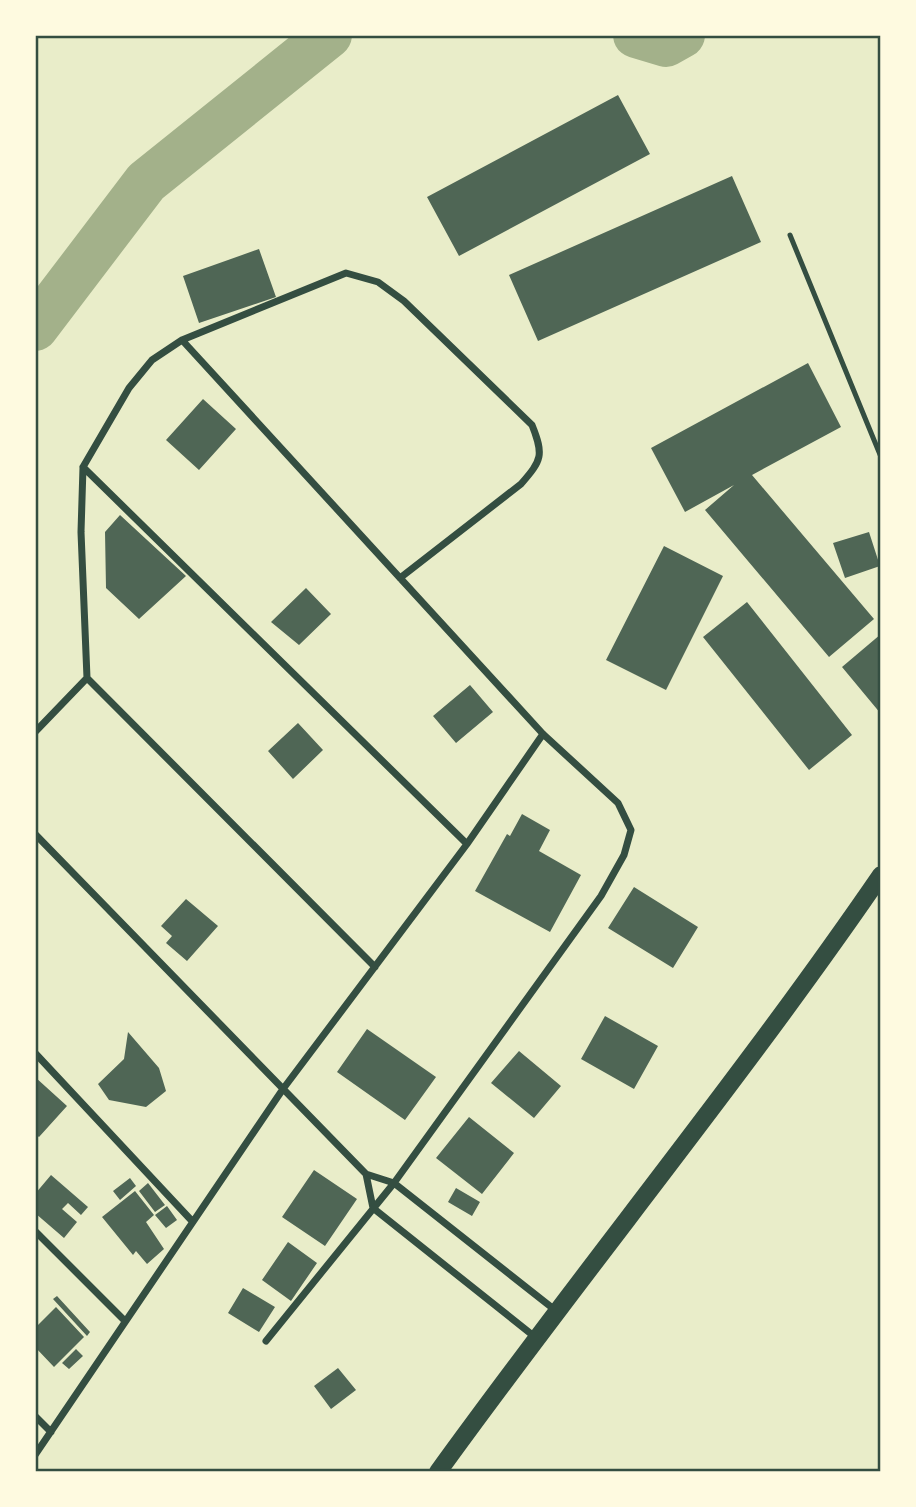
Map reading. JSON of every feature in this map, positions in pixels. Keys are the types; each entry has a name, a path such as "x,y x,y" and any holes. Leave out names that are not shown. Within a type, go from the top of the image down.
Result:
{"highway":[{"path":"438,1472 556,1310 820,964 881,875"}],"street":[{"path":"375,967 87,678 80,533 83,467 129,388 152,360 181,340 346,273 378,282 404,301 532,425 541,448 537,465 529,475 400,578"},
{"path":"181,340 543,734 618,803 631,830 624,855 601,896 394,1183 266,1341"},
{"path":"83,467 467,844"},
{"path":"35,732 87,678"},
{"path":"35,1455 283,1089 467,844 543,734"},
{"path":"35,834 366,1174 394,1183 556,1310"},
{"path":"35,1053 192,1221"},
{"path":"366,1174 373,1208 535,1338"},
{"path":"35,1231 125,1321"},
{"path":"35,1416 51,1432"}],"lane":[{"path":"790,235 881,457"}],"building":[{"path":"618,95 650,154 459,256 427,197"},
{"path":"732,176 761,242 538,341 509,275"},
{"path":"259,249 276,297 199,323 183,276"},
{"path":"808,363 841,427 752,475 874,619 829,657 705,510 734,485 685,512 651,448"},
{"path":"203,399 236,429 199,470 166,440"},
{"path":"120,515 186,576 139,619 106,588 105,532"},
{"path":"869,532 880,566 845,578 833,543"},
{"path":"664,546 723,576 666,690 606,660"},
{"path":"306,588 331,614 299,645 271,622"},
{"path":"747,602 852,735 809,770 703,637"},
{"path":"881,634 881,714 842,667"},
{"path":"470,685 493,712 456,743 433,716"},
{"path":"298,723 323,750 293,779 268,751"},
{"path":"522,814 550,830 539,851 581,875 550,932 475,891 507,834 510,836"},
{"path":"634,887 698,927 673,968 608,928"},
{"path":"186,899 218,926 187,961 166,943 172,936 161,926"},
{"path":"605,1016 658,1046 634,1089 581,1059"},
{"path":"367,1029 436,1077 405,1120 337,1072"},
{"path":"128,1032 159,1068 166,1091 146,1107 109,1100 98,1084 124,1059"},
{"path":"519,1051 561,1086 534,1118 491,1083"},
{"path":"35,1077 67,1106 39,1137 35,1134"},
{"path":"469,1117 514,1153 482,1194 436,1158"},
{"path":"314,1170 357,1199 325,1246 282,1217"},
{"path":"51,1175 88,1207 81,1215 68,1203 62,1209 77,1222 64,1238 35,1213 35,1194"},
{"path":"130,1178 136,1186 120,1200 113,1191"},
{"path":"148,1183 165,1205 155,1212 139,1191"},
{"path":"456,1188 480,1202 472,1216 448,1202"},
{"path":"135,1191 154,1215 146,1222 164,1249 147,1264 136,1251 133,1255 102,1217"},
{"path":"167,1206 177,1220 166,1228 155,1215"},
{"path":"288,1242 317,1263 291,1301 262,1280"},
{"path":"243,1288 275,1307 259,1332 228,1313"},
{"path":"57,1296 90,1332 87,1336 53,1299"},
{"path":"56,1307 84,1337 54,1367 35,1347 35,1328"},
{"path":"76,1349 83,1356 69,1369 62,1363"},
{"path":"338,1368 356,1390 331,1409 314,1386"}],"waterway":[{"path":"35,328 146,182 329,35"},
{"path":"636,35 666,44 682,35"}]}
